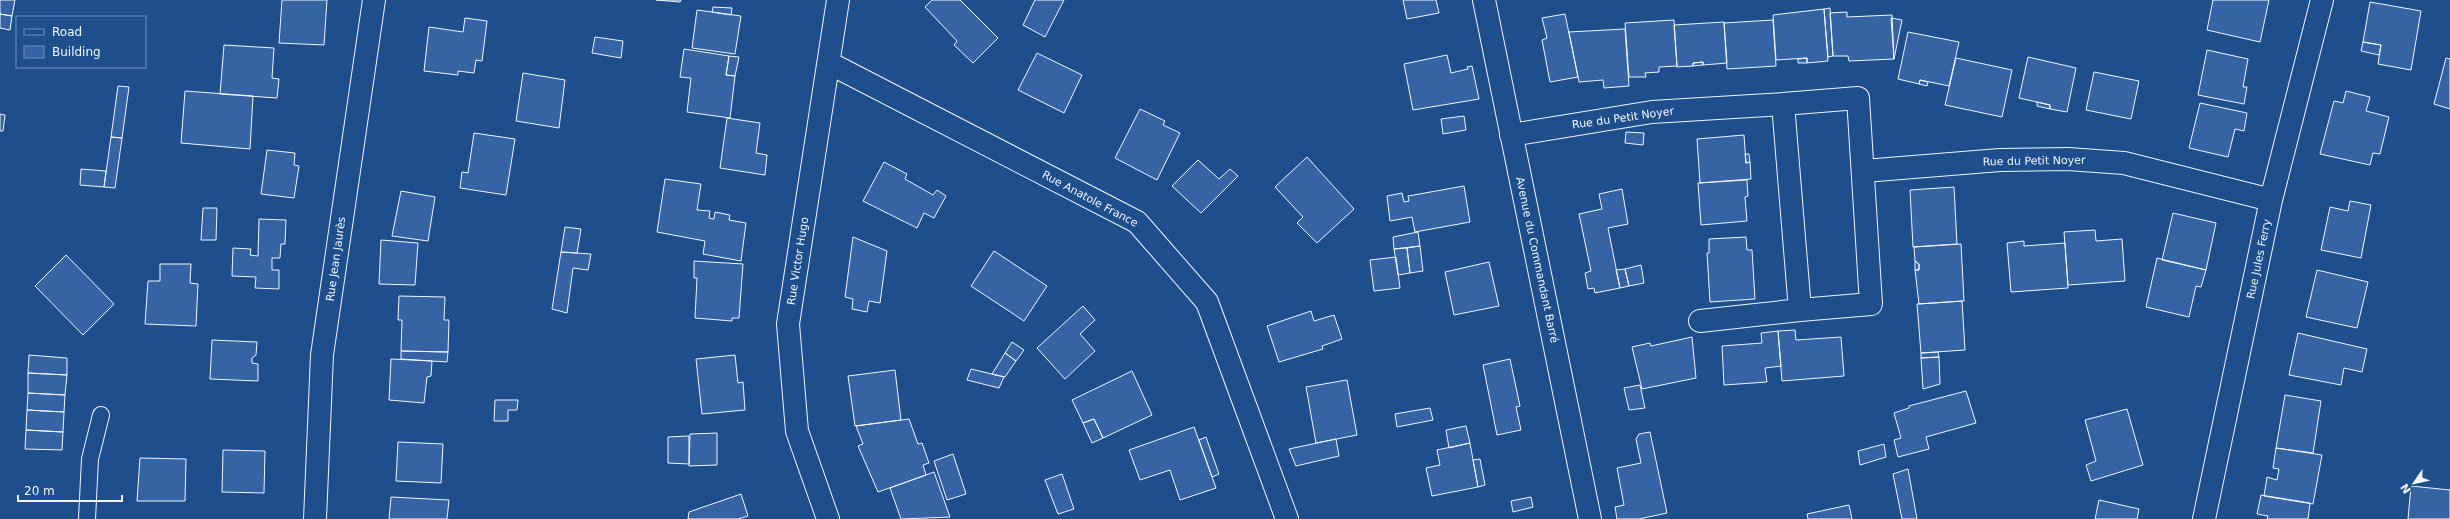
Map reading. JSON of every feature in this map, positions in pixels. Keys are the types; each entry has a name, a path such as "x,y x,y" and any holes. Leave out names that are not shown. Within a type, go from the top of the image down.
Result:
{"street":[{"name":"Rue Jean Jaurès","path":"315,519 322,355 374,0"},
{"name":"Rue Victor Hugo","path":"828,519 797,431 788,324 838,0"},
{"name":"Avenue du Commandant Barré","path":"1484,0 1590,519"},
{"name":"Rue Jules Ferry","path":"2204,519 2271,200 2322,0"},
{"name":"Rue Anatole France","path":"829,63 1137,222 1207,302 1287,519"},
{"name":"Rue du Petit Noyer","path":"1511,135 1652,112 1858,98 1864,171 1871,304 1700,321"},
{"path":"1783,104 1800,310"},
{"name":"Rue du Petit Noyer","path":"1864,171 2000,160 2068,159 2124,163 2271,200"}],"lane":[{"path":"88,519 90,459 101,415"}],"building":[{"path":"0,0 15,0 12,16 0,14"},
{"path":"282,0 327,0 324,45 279,43"},
{"path":"656,0 681,0 680,2"},
{"path":"932,0 960,0 998,38 973,63 954,45 957,41 925,7"},
{"path":"1035,0 1064,0 1045,37 1023,25"},
{"path":"1403,0 1436,0 1439,13 1407,19"},
{"path":"2213,0 2269,0 2260,42 2207,30"},
{"path":"2370,2 2421,11 2411,70 2378,64 2381,45 2363,42"},
{"path":"713,7 732,8 731,15 712,12"},
{"path":"1830,8 1833,56 1828,57 1824,9"},
{"path":"1824,9 1828,61 1807,63 1807,58 1776,60 1773,15"},
{"path":"697,10 741,16 735,54 692,48"},
{"path":"1847,12 1847,17 1892,15 1894,59 1849,61 1848,56 1833,56 1830,13"},
{"path":"0,14 12,16 10,30 0,28"},
{"path":"1565,14 1578,77 1550,82 1542,40 1547,38 1542,18"},
{"path":"465,18 487,21 482,61 476,60 474,73 458,71 458,75 424,71 429,27 463,32"},
{"path":"1891,18 1902,20 1894,59"},
{"path":"1674,20 1677,66 1659,67 1659,72 1645,73 1646,77 1629,77 1625,23"},
{"path":"1773,20 1776,66 1727,69 1724,23"},
{"path":"1724,22 1727,63 1703,65 1703,62 1693,63 1693,66 1677,67 1674,25"},
{"path":"1625,29 1629,86 1604,88 1603,80 1579,82 1569,32"},
{"path":"1908,32 1959,42 1949,86 1920,80 1919,84 1898,79"},
{"path":"595,37 623,41 621,58 592,53"},
{"path":"2363,42 2381,45 2379,55 2361,51"},
{"path":"224,45 274,48 272,78 279,79 277,98 220,94"},
{"path":"684,49 729,56 726,75 735,76 730,118 687,112 691,78 680,77"},
{"path":"2207,50 2248,59 2243,87 2247,87 2244,104 2198,95"},
{"path":"1037,53 1082,75 1064,113 1018,90"},
{"path":"1447,55 1451,73 1468,69 1467,67 1472,66 1479,99 1413,110 1404,64"},
{"path":"729,56 739,57 735,76 726,75"},
{"path":"2028,57 2076,68 2067,112 2050,109 2050,105 2019,98"},
{"path":"1807,58 1807,63 1798,63 1798,59"},
{"path":"1956,58 2012,70 2002,117 1945,105"},
{"path":"2446,58 2450,59 2450,109 2434,104"},
{"path":"1703,62 1703,65 1693,66 1693,63"},
{"path":"2094,72 2139,81 2131,119 2086,110"},
{"path":"523,73 565,80 559,128 516,121"},
{"path":"1920,80 1928,82 1927,86 1919,84"},
{"path":"118,86 129,87 122,138 111,137"},
{"path":"185,91 253,96 250,149 181,143"},
{"path":"2346,91 2370,97 2366,111 2389,117 2380,154 2373,153 2370,165 2320,154 2334,101 2343,103"},
{"path":"2037,102 2050,105 2050,109 2037,106"},
{"path":"2200,103 2247,113 2244,131 2235,129 2228,157 2189,148"},
{"path":"1140,109 1165,121 1163,125 1180,133 1157,180 1115,158"},
{"path":"0,114 5,115 3,131 0,131"},
{"path":"1464,116 1466,130 1443,134 1441,119"},
{"path":"727,118 760,123 756,153 767,155 765,175 720,168"},
{"path":"1626,132 1644,133 1643,145 1625,143"},
{"path":"474,133 515,139 506,195 460,188 462,172 468,173"},
{"path":"1744,135 1746,163 1750,162 1751,179 1700,183 1697,139"},
{"path":"111,137 122,138 115,188 104,187"},
{"path":"267,150 295,153 294,165 299,166 294,198 261,194"},
{"path":"1745,154 1749,154 1750,162 1746,163"},
{"path":"1307,157 1354,209 1317,243 1297,223 1303,217 1275,187"},
{"path":"1198,160 1219,179 1230,169 1238,176 1201,213 1172,186"},
{"path":"884,162 907,174 905,179 933,195 937,190 946,196 934,218 924,213 917,228 863,201"},
{"path":"81,169 106,171 104,187 80,185"},
{"path":"665,179 701,184 697,210 710,211 709,218 714,219 715,212 730,215 729,220 746,223 741,261 703,254 705,241 657,232"},
{"path":"1747,180 1748,196 1745,197 1747,221 1701,225 1698,183"},
{"path":"1464,186 1470,222 1415,232 1412,217 1390,221 1387,196 1402,193 1404,202 1409,201 1408,196"},
{"path":"1954,187 1957,244 1913,247 1910,190"},
{"path":"1622,189 1628,224 1608,228 1620,288 1595,293 1594,288 1588,289 1585,273 1591,271 1579,214 1602,209 1599,194"},
{"path":"401,191 435,197 428,241 392,236"},
{"path":"2350,201 2371,205 2361,258 2321,250 2330,207 2348,211"},
{"path":"203,208 217,208 216,240 201,240"},
{"path":"2173,213 2216,223 2206,270 2162,260"},
{"path":"259,219 286,220 285,244 281,244 280,258 272,258 272,270 279,270 279,289 255,288 256,277 232,276 233,248 251,249 250,255 258,256"},
{"path":"565,227 581,229 577,253 561,252"},
{"path":"2095,230 2096,241 2122,239 2125,281 2068,285 2064,232"},
{"path":"1418,232 1420,246 1394,249 1393,237"},
{"path":"853,237 887,251 880,303 869,301 867,312 852,309 853,299 845,297"},
{"path":"1746,237 1747,250 1752,250 1755,299 1710,302 1707,253 1709,253 1709,239"},
{"path":"381,240 418,243 415,285 379,284"},
{"path":"2024,241 2024,246 2065,243 2068,288 2011,292 2007,243"},
{"path":"1961,244 1964,301 1919,304 1915,270 1919,270 1919,264 1915,261 1914,247"},
{"path":"1420,246 1423,271 1410,273 1407,248"},
{"path":"1407,248 1410,273 1398,275 1394,249"},
{"path":"994,251 1047,286 1024,321 971,286"},
{"path":"561,252 591,254 588,270 573,268 567,313 552,309"},
{"path":"66,255 114,304 83,335 35,286"},
{"path":"1396,257 1400,288 1374,291 1370,260"},
{"path":"2157,258 2206,270 2201,287 2196,286 2189,317 2146,307"},
{"path":"694,261 743,264 739,318 732,318 732,321 695,318 697,278 694,278"},
{"path":"1915,261 1919,264 1919,270 1915,270"},
{"path":"1489,262 1499,306 1454,315 1445,272"},
{"path":"160,264 191,264 190,283 198,284 196,326 145,324 148,281 160,281"},
{"path":"1641,265 1644,283 1629,286 1625,269"},
{"path":"1625,269 1629,286 1620,288 1616,270"},
{"path":"2317,270 2368,282 2357,328 2306,317"},
{"path":"399,296 445,297 444,320 449,320 448,352 401,351 402,320 398,320"},
{"path":"1962,301 1965,350 1921,353 1917,304"},
{"path":"1083,306 1095,320 1080,334 1095,351 1065,379 1037,348"},
{"path":"1311,311 1314,321 1334,315 1342,339 1322,346 1323,349 1279,362 1267,326"},
{"path":"1795,330 1796,340 1841,337 1844,376 1782,381 1778,331"},
{"path":"1778,331 1781,366 1765,368 1767,382 1724,385 1722,346 1762,343 1761,333"},
{"path":"2298,333 2367,349 2362,372 2344,368 2341,385 2289,375"},
{"path":"1692,337 1696,378 1642,389 1632,347 1650,343 1651,346"},
{"path":"212,340 257,342 256,355 252,358 252,363 258,364 258,381 210,379"},
{"path":"1012,342 1024,350 1016,361 1005,353"},
{"path":"401,351 448,352 447,362 401,359"},
{"path":"1938,352 1939,357 1921,358 1921,353"},
{"path":"1005,353 1016,361 1005,377 992,374"},
{"path":"29,355 67,358 67,375 28,373"},
{"path":"735,355 738,383 743,382 745,410 702,414 696,359"},
{"path":"1939,357 1940,384 1923,389 1921,358"},
{"path":"391,359 432,361 431,376 427,377 424,403 389,400"},
{"path":"1510,359 1520,406 1516,407 1521,430 1497,435 1483,365"},
{"path":"971,369 1004,377 999,388 967,380"},
{"path":"895,370 901,420 855,426 848,376"},
{"path":"1132,371 1152,415 1103,438 1094,419 1083,423 1072,400"},
{"path":"28,373 67,375 65,395 28,393"},
{"path":"1347,380 1357,435 1316,443 1306,387"},
{"path":"1640,385 1645,408 1629,410 1624,388"},
{"path":"1966,391 1976,423 1926,437 1929,449 1898,457 1894,440 1901,438 1894,413 1909,408 1909,406"},
{"path":"28,393 65,395 64,412 27,410"},
{"path":"2285,395 2321,401 2313,453 2276,448"},
{"path":"495,400 518,400 517,410 508,410 508,421 494,421"},
{"path":"1430,408 1433,420 1397,427 1395,414"},
{"path":"2127,409 2143,465 2091,481 2086,465 2096,461 2085,420"},
{"path":"27,410 64,412 63,432 26,430"},
{"path":"909,419 918,444 922,443 929,463 923,465 926,475 878,492 858,446 863,444 856,426"},
{"path":"1094,419 1103,438 1092,443 1083,423"},
{"path":"1466,426 1470,443 1449,448 1446,430"},
{"path":"1194,427 1216,488 1180,500 1170,470 1140,480 1129,450"},
{"path":"26,430 63,432 62,450 25,449"},
{"path":"1650,432 1667,513 1639,519 1617,519 1615,507 1624,505 1617,468 1641,463 1636,439 1639,434"},
{"path":"717,433 717,465 689,466 690,434"},
{"path":"689,436 689,464 668,463 668,437"},
{"path":"1206,437 1219,474 1212,477 1199,440"},
{"path":"1336,439 1339,456 1296,466 1289,449"},
{"path":"398,442 443,444 441,483 396,481"},
{"path":"1470,443 1478,487 1432,496 1426,468 1440,465 1437,450"},
{"path":"1884,444 1886,457 1860,465 1858,451"},
{"path":"2276,448 2322,455 2313,504 2264,496 2267,477 2277,480 2279,469 2273,468"},
{"path":"223,450 265,451 264,493 222,492"},
{"path":"953,454 966,494 947,500 934,461"},
{"path":"140,458 186,459 185,501 137,501"},
{"path":"1480,459 1485,485 1478,487 1473,460"},
{"path":"1908,469 1917,519 1902,519 1893,474"},
{"path":"934,472 950,517 901,519 890,488"},
{"path":"1062,474 1074,509 1058,514 1045,480"},
{"path":"2411,486 2450,490 2450,519 2408,519"},
{"path":"741,494 748,516 738,519 688,519 689,512"},
{"path":"2261,495 2310,503 2308,519 2267,519 2268,516 2257,514"},
{"path":"391,497 449,500 447,519 389,519"},
{"path":"1531,497 1533,507 1513,512 1511,501"},
{"path":"2099,500 2139,509 2137,519 2095,519"},
{"path":"1849,505 1852,519 1808,519 1807,514"}]}
